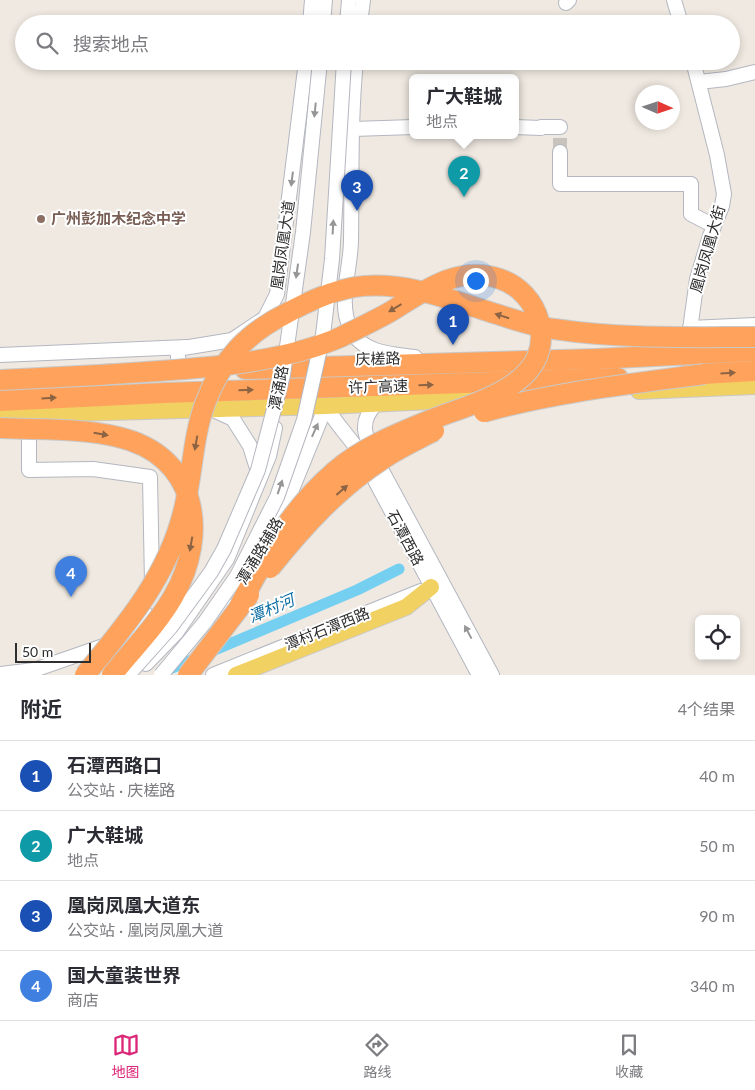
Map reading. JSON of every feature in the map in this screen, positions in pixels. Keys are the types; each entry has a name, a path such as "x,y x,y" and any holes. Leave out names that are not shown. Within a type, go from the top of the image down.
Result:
{"highway":[{"path":"101,375 235,365 311,347 340,337 384,315 432,287 462,275 492,276 505,280 516,287 532,305 541,329 540,340 532,365 521,379 504,392 393,436 357,455 336,471 311,495 280,532 240,605"},
{"path":"85,675 128,623 155,584 166,562 178,533 184,510 198,429 206,401 229,358 254,332 296,308 338,291 366,286 388,287 407,289 448,299 526,324 552,329 609,335 755,337"},
{"name":"许广高速","path":"0,380 298,367 586,359 755,351"},
{"path":"0,367 80,363 126,367"},
{"name":"许广高速","path":"0,401 755,371"},
{"path":"188,675 240,605 290,543 325,505 383,458 437,430 475,414 509,405 606,387 704,374"},
{"path":"0,428 93,432 120,437 156,452 173,468 192,502 193,537 189,558 173,597 112,675"}],"main road":[{"name":"庆槎路","path":"0,373 275,360 431,358 687,350 755,345"},
{"path":"0,415 326,406 755,386"},
{"path":"236,675 406,607 436,584"}],"street":[{"path":"311,15 312,0"},
{"path":"323,15 324,0"},
{"path":"348,15 349,0"},
{"path":"361,15 363,0"},
{"path":"674,0 678,15"},
{"name":"凰岗凤凰大道","path":"179,364 177,349 206,346 232,340 265,318 277,294 305,70"},
{"name":"潭涌路","path":"128,675 170,628 211,572 224,549 261,461 283,375 302,232 319,70"},
{"name":"潭涌路","path":"160,675 205,622 237,576 277,497 304,420 324,335 332,259 343,70"},
{"path":"356,70 351,191 352,242 345,299 346,314 352,331 372,349 385,353 431,358"},
{"name":"凰岗凤凰大街","path":"687,350 697,280 722,206 724,194 696,70"},
{"path":"699,82 726,79 755,72"},
{"path":"519,127 560,127"},
{"path":"353,129 409,128"},
{"path":"560,152 560,184 691,184 691,214 714,226"},
{"path":"690,328 755,325"},
{"path":"0,355 206,346 275,360"},
{"name":"石潭西路","path":"377,403 366,413 364,421 366,435 479,675"},
{"name":"潭涌路辅路","path":"160,675 211,622 241,585 282,514 326,406"},
{"name":"石潭西路","path":"326,406 337,426 347,434 362,456 436,584 492,675"},
{"name":"潭涌路辅路","path":"135,675 176,633 227,559 269,456 280,407"},
{"path":"211,409 232,418 244,434 250,446 260,479"},
{"path":"0,674 34,672 129,638 152,602 150,477 93,468 30,470 29,414"},
{"path":"269,456 278,450 289,453 294,457 296,478"},
{"name":"潭村石潭西路","path":"213,675 436,584"}],"waterway":[{"name":"潭村河","path":"165,671 357,590 399,569"}],"tunnel":[{"path":"560,127 560,152"}],"place":[{"name":"广大鞋城","path":"464,197"},
{"name":"凰岗凤凰大道东","path":"357,211"},
{"name":"广州彭加木纪念中学","path":"41,219"},
{"name":"石潭西路口","path":"453,345"},
{"name":"国大童装世界","path":"71,597"}]}
